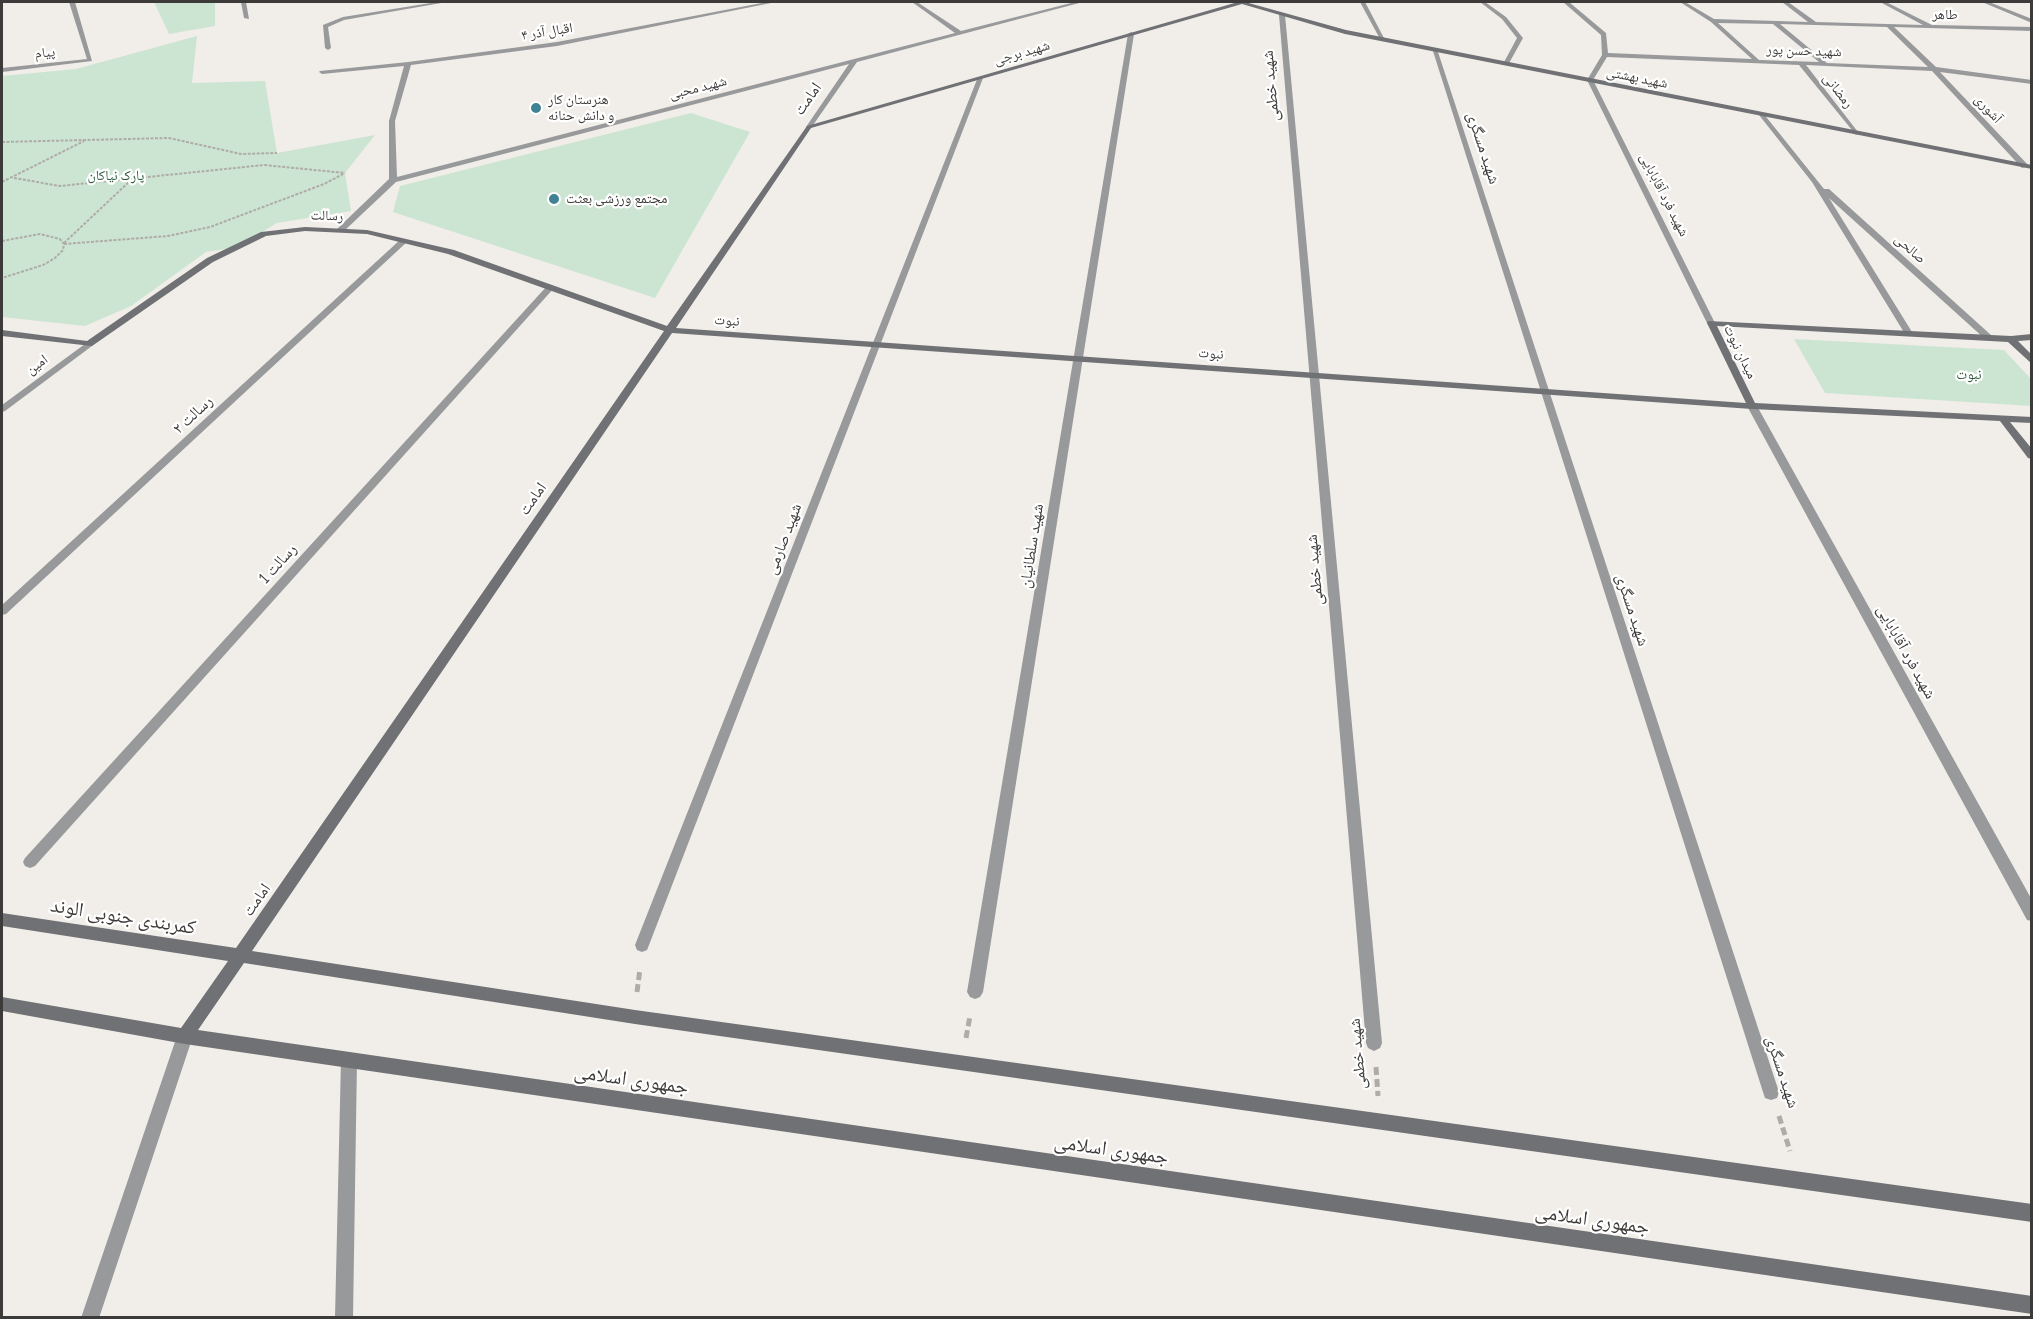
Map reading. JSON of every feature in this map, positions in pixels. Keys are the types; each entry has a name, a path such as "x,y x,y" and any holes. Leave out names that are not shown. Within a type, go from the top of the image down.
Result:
{"street":[{"name":"پیام","path":"2,70 90,60 72,2"},
{"path":"243,2 247,18"},
{"path":"328,48 325,26 343,20 443,2"},
{"name":"اقبال آذر ۴","path":"322,72 408,64 557,44 773,2"},
{"path":"914,2 960,33"},
{"name":"شهید محبی","path":"340,230 393,180 1080,2"},
{"name":"شهید بهشتی","path":"1241,2 1282,15 1383,39 2028,167"},
{"name":"شهید برجی","path":"809,126 1241,2"},
{"path":"1362,2 1383,39"},
{"path":"1482,2 1504,18 1520,38 1506,64"},
{"path":"1566,2 1604,34 1605,55 1590,80"},
{"path":"1682,2 1713,21 1757,61"},
{"path":"1785,2 1815,24"},
{"path":"1883,2 1933,27"},
{"path":"1985,2 2031,21"},
{"name":"شهید خطمی","path":"1282,15 1374,1043"},
{"name":"طاهر","path":"1713,21 2031,30"},
{"path":"1775,23 1825,64"},
{"name":"آشوری","path":"1889,26 1934,69 2028,167"},
{"name":"شهید سلطانیان","path":"975,992 1131,34"},
{"name":"شهید مسگری","path":"1434,49 1771,1092"},
{"name":"شهید حسن پور","path":"1605,55 1934,69 2031,82"},
{"name":"امامت","path":"185,1036 855,60"},
{"name":"رمضانی","path":"1801,63 1856,133"},
{"path":"393,180 392,122 408,64"},
{"name":"شهید صارمی","path":"642,945 980,78"},
{"name":"شهید فرد آقابابایی","path":"1590,80 1711,323"},
{"name":"صالحی","path":"1761,114 1815,181 1908,332"},
{"name":"صالحی","path":"1815,181 1988,337"},
{"name":"رسالت","path":"89,344 210,260 264,234 305,229 367,231 451,252 669,330"},
{"name":"رسالت ۲","path":"2,611 404,241"},
{"name":"رسالت 1","path":"30,862 550,288"},
{"name":"میدان نبوت","path":"1752,406 1711,323 2011,339"},
{"name":"نبوت","path":"669,330 1752,406"},
{"path":"2,333 89,344"},
{"path":"2011,339 2031,337"},
{"path":"2011,339 2031,361"},
{"name":"امین","path":"2,409 89,344"},
{"path":"1752,406 2031,420"},
{"name":"شهید فرد آقابابایی","path":"1752,406 2031,915"},
{"path":"2002,418 2031,456"},
{"name":"کمربندی جنوبی الوند","path":"2,919 238,957"},
{"path":"238,957 635,1017 2031,1213"},
{"path":"2,1004 185,1036 90,1317"},
{"name":"جمهوری اسلامی","path":"185,1036 2031,1305"},
{"path":"344,1317 349,1060"}],"path":[{"path":"2,142 169,138 241,154 277,153"},
{"path":"2,182 14,178 85,140"},
{"path":"14,178 60,186 264,165 345,173 324,184 210,227 168,236 64,244"},
{"path":"2,278 43,265 55,258 63,250 64,244 131,180"},
{"path":"2,241 40,234 60,239 64,244"},
{"path":"635,1017 642,945"},
{"path":"962,1063 975,992"},
{"name":"شهید خطمی","path":"1374,1043 1381,1121"},
{"name":"شهید مسگری","path":"1771,1092 1800,1181"}],"green space":[{"path":"154,2 215,2 215,26 169,34"},
{"name":"پارک نیاکان","path":"197,36 192,83 265,81 277,153 375,135 345,173 351,211 277,223 237,247 206,252 131,306 85,326 2,317 2,76 76,69"},
{"name":"مجتمع ورزشی بعثت","path":"691,113 750,132 655,298 393,212 400,186"},
{"name":"نبوت","path":"1794,339 2004,350 2031,379 2031,406 1825,393"}],"place":[{"name":"هنرستان کار و دانش حنانه","path":"536,108"},
{"name":"مجتمع ورزشی بعثت","path":"554,199"}]}
